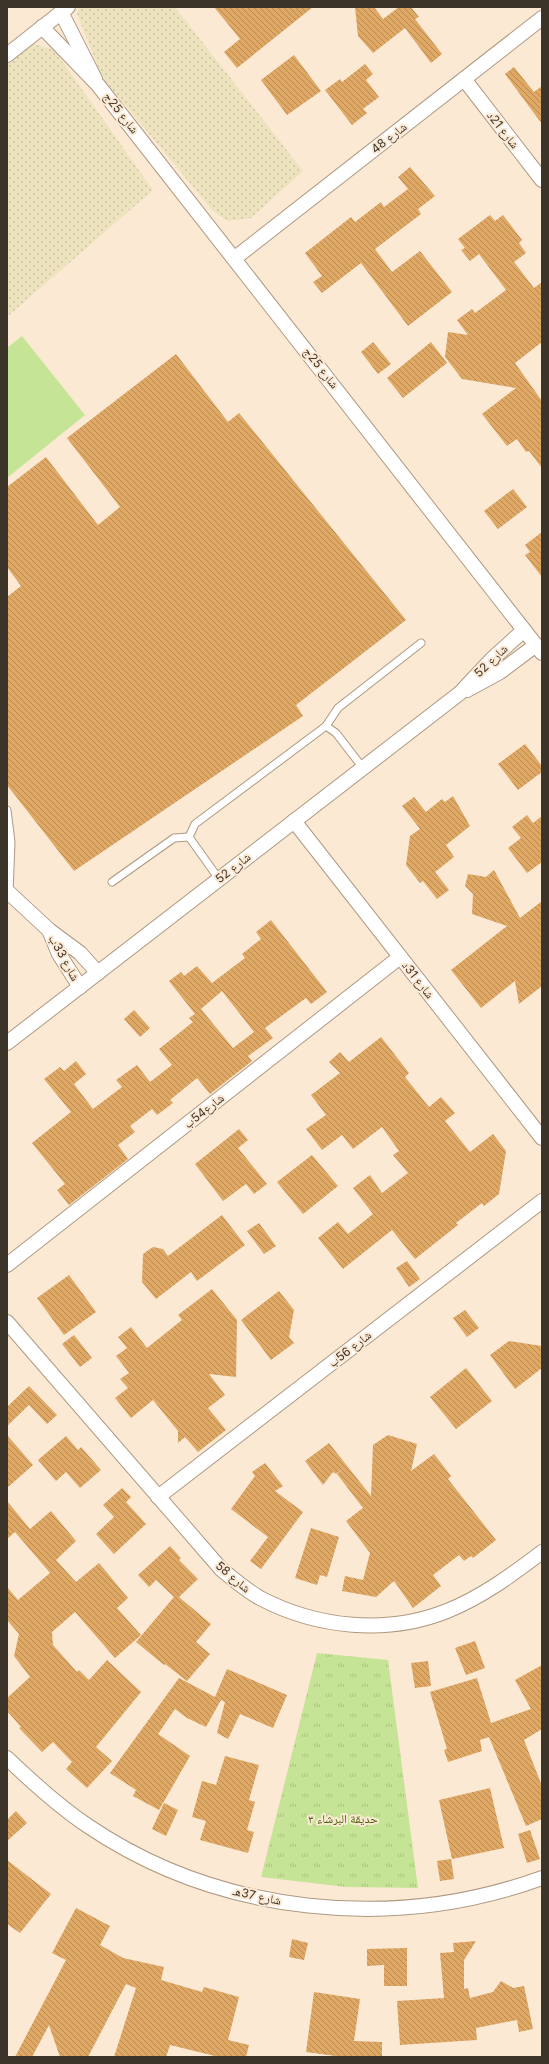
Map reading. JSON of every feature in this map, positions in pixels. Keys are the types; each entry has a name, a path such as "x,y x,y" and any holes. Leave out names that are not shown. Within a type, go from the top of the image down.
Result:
{"street":[{"path":"7,55 65,9"},
{"name":"شارع 25ج","path":"65,9 98,85"},
{"name":"شارع 48","path":"235,258 542,18"},
{"name":"شارع 25ج","path":"42,27 98,85 235,258 539,649"},
{"name":"شارع 21د","path":"464,80 542,180"},
{"name":"شارع 52","path":"7,1043 460,693 491,660 524,630"},
{"name":"شارع 52","path":"460,693 539,649"},
{"name":"شارع 31د","path":"294,821 542,1138"},
{"name":"شارع 33ب","path":"8,892 49,930 80,954 98,973"},
{"name":"شارع 33ب","path":"49,930 59,954 80,987"},
{"name":"شارع54ب","path":"7,1265 400,957"},
{"name":"شارع 56ب","path":"158,1497 542,1200"},
{"name":"شارع 58","path":"7,1322 221,1569 239,1584 260,1598 281,1607 326,1621 376,1626 394,1624 430,1617 464,1604 493,1587 542,1552"},
{"name":"شارع 37هـ","path":"7,1758 55,1802 88,1826 122,1847 158,1865 196,1880 234,1891 310,1906 378,1910 424,1906 469,1899 542,1878"}],"lane":[{"path":"189,837 195,824 326,726 338,708 421,643"},
{"path":"326,726 336,733 363,768"},
{"path":"7,810 11,842 8,892"},
{"path":"189,837 219,880"},
{"path":"112,882 174,838 189,837"}],"green space":[{"path":"22,336 85,415 7,478 7,348"},
{"name":"حديقة البرشاء ٣","path":"317,1653 388,1660 418,1888 346,1887 261,1877"}],"sand":[{"path":"79,7 175,7 303,171 251,218 227,221 213,211 102,77 77,14"},
{"path":"31,43 54,50 153,190 7,317 7,63"}],"building":[{"path":"214,7 313,7 237,68 224,52 240,39"},
{"path":"355,7 374,7 383,19 399,7 411,7 419,17 415,19 442,54 431,63 405,28 373,53 358,36"},
{"path":"294,55 321,91 287,115 261,80"},
{"path":"365,64 373,74 366,80 379,97 363,109 367,113 352,125 325,90 340,79 342,82"},
{"path":"514,67 534,92 542,86 542,124 505,74"},
{"path":"410,167 435,196 418,209 421,214 375,249 392,272 420,251 452,292 408,326 361,263 322,293 313,282 322,276 305,253 351,217 355,222 381,202 384,207 408,189 398,177"},
{"path":"490,215 495,221 503,215 522,240 519,243 526,253 514,262 534,288 542,282 542,342 515,363 542,401 542,468 529,451 526,452 517,439 507,446 482,414 516,388 462,379 445,357 448,332 468,335 457,320 472,309 475,313 506,290 479,254 470,261 461,250 465,248 458,239"},
{"path":"373,342 391,364 378,374 361,352"},
{"path":"431,342 447,363 403,398 387,378"},
{"path":"176,354 228,422 239,413 406,620 296,705 303,716 74,871 7,785 7,597 21,586 7,567 7,487 46,457 98,525 120,507 67,438"},
{"path":"513,489 527,507 498,529 484,511"},
{"path":"542,532 542,577 525,555 530,552 525,545"},
{"path":"525,744 542,766 542,772 518,790 498,764"},
{"path":"453,796 470,826 446,845 454,857 435,872 449,890 437,899 423,881 420,883 406,865 410,836 420,829 402,806 414,797 426,812 442,799 445,802"},
{"path":"527,815 533,823 542,816 542,862 527,873 508,848 521,838 512,827"},
{"path":"494,870 520,918 542,901 542,986 519,1004 515,981 481,1008 451,970 507,926 472,914 473,894 465,886 468,874 486,877"},
{"path":"271,920 327,992 311,1004 306,998 265,1028 273,1038 248,1056 252,1061 210,1094 197,1078 170,1100 173,1103 157,1115 152,1109 130,1126 135,1132 118,1145 128,1159 69,1205 57,1190 65,1184 32,1143 71,1112 44,1079 60,1067 64,1071 76,1061 86,1074 74,1084 93,1109 122,1087 116,1080 137,1065 150,1082 172,1065 159,1049 193,1022 189,1018 195,1014 169,981 181,972 184,976 197,966 212,983 245,958 242,954 261,939 256,932","holes":["222,991 254,1032 233,1048 201,1009"]},
{"path":"134,1010 150,1028 140,1037 124,1019"},
{"path":"381,1037 409,1073 405,1077 429,1107 441,1097 455,1113 445,1121 470,1152 493,1134 506,1151 499,1194 484,1206 482,1203 456,1223 458,1225 415,1259 392,1230 343,1269 318,1238 338,1222 348,1234 373,1214 353,1188 370,1175 382,1193 408,1173 393,1155 399,1151 382,1127 353,1149 342,1135 322,1150 306,1129 326,1115 311,1095 340,1073 329,1062 340,1052 349,1062"},
{"path":"239,1129 248,1140 238,1148 267,1184 254,1194 246,1184 223,1201 195,1164"},
{"path":"312,1155 338,1186 303,1214 277,1182"},
{"path":"222,1215 245,1245 197,1281 191,1272 156,1299 142,1282 143,1254 153,1247 163,1249 168,1256"},
{"path":"259,1223 276,1246 264,1254 247,1231"},
{"path":"407,1261 420,1279 409,1287 396,1268"},
{"path":"69,1275 96,1312 64,1335 37,1298"},
{"path":"212,1289 237,1320 236,1377 209,1374 225,1395 208,1408 226,1430 198,1452 185,1437 178,1443 178,1431 153,1400 131,1418 115,1398 128,1388 120,1379 129,1373 116,1356 127,1348 118,1337 131,1327 147,1348 182,1320 178,1315"},
{"path":"279,1291 294,1310 289,1337 294,1343 271,1360 241,1320"},
{"path":"465,1310 479,1328 467,1337 453,1318"},
{"path":"74,1335 92,1358 80,1367 62,1344"},
{"path":"509,1341 542,1346 542,1368 515,1389 490,1355"},
{"path":"466,1368 492,1401 456,1429 430,1397"},
{"path":"29,1386 57,1415 47,1424 29,1405 7,1426 7,1407"},
{"path":"7,1435 33,1465 7,1488"},
{"path":"388,1435 417,1444 411,1471 434,1454 451,1476 448,1479 496,1540 473,1558 471,1556 464,1561 459,1555 433,1575 441,1586 413,1608 394,1581 376,1597 342,1591 345,1576 363,1580 370,1553 346,1521 363,1508 337,1474 344,1468 336,1474 333,1472 323,1485 305,1461 329,1443 371,1496 373,1445"},
{"path":"66,1436 78,1450 81,1447 101,1470 80,1488 66,1472 56,1481 38,1460"},
{"path":"265,1463 283,1486 275,1491 303,1512 261,1569 250,1561 268,1537 231,1509 255,1476 252,1472"},
{"path":"122,1488 131,1497 126,1502 146,1524 114,1554 96,1534 114,1517 103,1505"},
{"path":"7,1501 30,1529 51,1511 76,1541 56,1560 76,1582 99,1563 128,1598 117,1608 141,1635 115,1658 75,1612 52,1632 53,1645 77,1672 79,1670 89,1680 107,1660 141,1692 96,1747 112,1761 87,1788 66,1769 72,1762 53,1742 42,1752 19,1728 21,1727 7,1711 7,1698 30,1677 14,1656 19,1634 7,1620 7,1587 18,1600 50,1573 15,1532 7,1539"},
{"path":"311,1528 339,1537 327,1577 320,1575 317,1585 295,1578"},
{"path":"170,1546 181,1558 179,1560 198,1579 179,1597 211,1624 196,1642 210,1654 187,1681 165,1664 164,1665 136,1642 174,1597 156,1580 149,1587 138,1575"},
{"path":"475,1641 485,1668 466,1675 455,1648"},
{"path":"428,1661 431,1686 415,1688 411,1663"},
{"path":"542,1665 542,1729 524,1740 542,1786 542,1819 526,1826 489,1737 480,1740 482,1751 448,1762 444,1750 447,1749 430,1692 477,1678 491,1723 531,1709 515,1680"},
{"path":"227,1669 287,1695 273,1728 240,1714 228,1739 217,1733 225,1702 221,1700 206,1727 187,1718 175,1709 158,1734 190,1756 159,1810 133,1796 136,1790 110,1773 179,1678 215,1697"},
{"path":"225,1756 259,1765 249,1800 255,1802 247,1830 254,1832 248,1853 200,1840 206,1821 192,1817 202,1781 216,1785"},
{"path":"490,1788 504,1848 452,1859 439,1800"},
{"path":"164,1803 178,1810 166,1836 152,1829"},
{"path":"16,1811 27,1823 7,1841 7,1820"},
{"path":"530,1830 540,1859 527,1863 518,1834"},
{"path":"451,1859 454,1879 440,1881 437,1861"},
{"path":"7,1860 51,1894 20,1933 7,1924"},
{"path":"76,1908 110,1926 100,1945 123,1958 164,1967 161,1980 202,1992 204,1987 239,1997 228,2040 249,2045 246,2057 219,2057 170,2045 166,2057 114,2057 136,1988 126,1984 88,2057 60,2057 49,2025 32,2057 15,2057 66,1960 52,1953"},
{"path":"292,1939 308,1943 304,1960 289,1957"},
{"path":"476,1941 464,1960 464,1989 468,1988 470,1998 493,1992 501,1981 513,1988 524,1986 533,2029 519,2032 517,2020 476,2028 477,2040 400,2045 397,2001 444,1998 440,1953 454,1952 453,1943"},
{"path":"407,1948 407,1986 384,1986 384,1965 367,1966 367,1949"},
{"path":"314,1992 360,1999 354,2041 382,2042 382,2057 343,2057 306,2052"}]}
